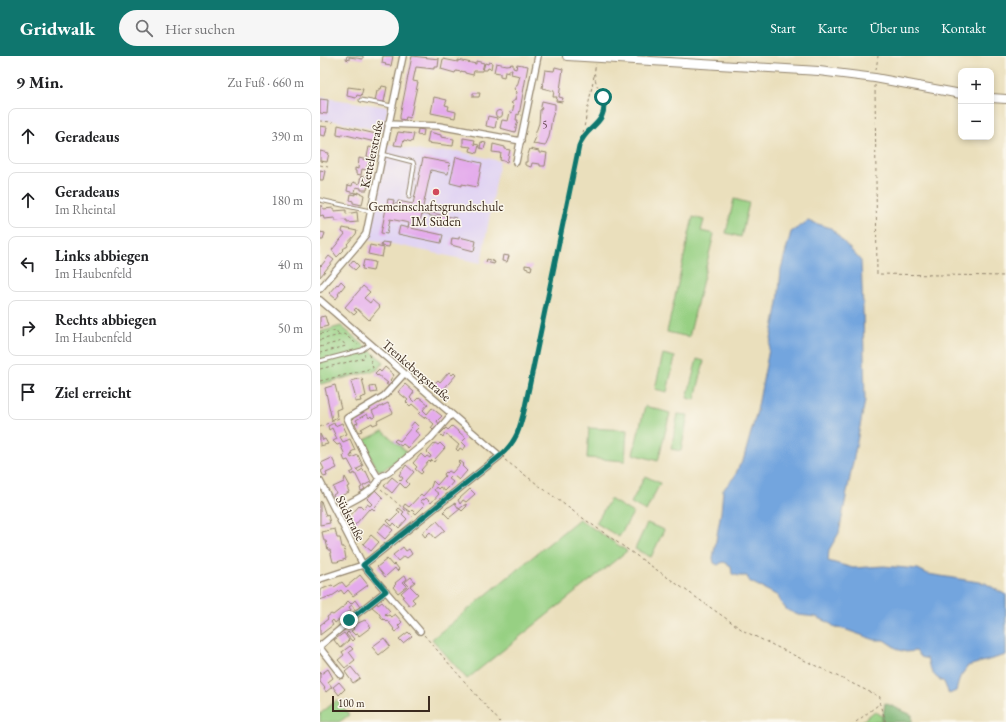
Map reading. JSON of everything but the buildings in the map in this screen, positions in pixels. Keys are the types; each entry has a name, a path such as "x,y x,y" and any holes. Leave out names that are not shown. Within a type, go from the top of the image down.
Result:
{"street":[{"name":"Kettelerstraße","path":"320,289 366,234 403,56"},
{"path":"516,162 538,56"},
{"path":"567,56 819,71 875,78 958,93"},
{"path":"994,98 1006,99"},
{"path":"388,124 439,126 521,141"},
{"name":"Trenkebergstraße","path":"320,300 500,456"},
{"path":"380,477 377,476 367,459 347,418 384,396 404,374"},
{"path":"335,510 360,497 376,484 380,477 388,473 431,438 451,415"},
{"path":"320,579 363,565 500,456"},
{"name":"Südstraße","path":"320,481 363,565 420,631"},
{"path":"340,675 320,647 349,620 386,591"}],"lane":[{"path":"361,100 392,106"},
{"path":"382,154 413,162 414,166 409,197"},
{"path":"320,200 370,211"},
{"path":"320,361 362,350 370,344"}],"path":[{"path":"878,56 875,78 877,274 1006,276"},
{"path":"598,58 520,428 514,441 500,456 577,514 744,631 880,697 879,704 885,717 885,722"},
{"path":"581,139 599,122 603,109 603,97 594,76"},
{"path":"320,121 333,122"},
{"path":"320,165 328,167"},
{"path":"320,334 336,330 340,335"},
{"path":"320,347 342,341 346,346 320,352"},
{"path":"320,369 364,358 366,352"},
{"path":"320,427 341,417 347,418"},
{"path":"376,484 418,522"},
{"path":"420,631 500,722"},
{"path":"856,722 879,704"}],"shaded area":[{"path":"320,97 388,107 383,131 335,121 320,120"},
{"name":"Gemeinschaftsgrundschule IM Süden","path":"388,144 426,152 457,151 500,161 481,263 369,239"}],"green space":[{"path":"734,199 749,203 741,237 726,233"},
{"path":"693,217 704,220 701,231 714,234 689,337 667,332"},
{"path":"341,326 384,362 377,370 320,384 320,332"},
{"path":"663,354 675,357 667,392 655,389"},
{"path":"697,359 704,361 695,400 687,398"},
{"path":"645,406 670,413 658,461 633,454"},
{"path":"678,414 688,415 681,451 671,449"},
{"path":"589,428 627,430 625,461 587,458"},
{"path":"383,431 407,452 382,471 377,469 363,441"},
{"path":"645,476 660,483 646,511 631,503"},
{"path":"610,499 633,513 619,537 596,523"},
{"path":"579,519 627,551 467,679 432,639"},
{"path":"647,523 664,530 651,557 635,549"},
{"path":"337,700 349,715 339,722 320,722 320,714"},
{"path":"885,703 912,715 912,722 882,722"},
{"path":"875,711 882,716 882,722 861,722"}],"water":[{"path":"808,221 831,228 861,261 865,401 839,533 829,550 828,561 853,568 884,566 918,569 928,574 985,583 1006,595 1006,655 968,666 960,677 956,691 949,694 944,682 932,673 927,659 921,657 916,651 906,652 899,650 884,640 875,640 844,629 836,628 828,622 816,617 798,615 787,610 781,603 778,596 749,581 747,576 732,574 731,566 724,562 718,565 714,563 713,558 721,512 723,490 735,476 743,461 757,411 778,303 781,269 791,232"}],"place":[{"name":"Gemeinschaftsgrundschule IM Süden","path":"436,192"}],"route":[{"path":"349,620 386,591 363,565 500,456 508,449 518,434 525,407 579,146 584,135 599,122 602,116 604,103 603,97"}]}
